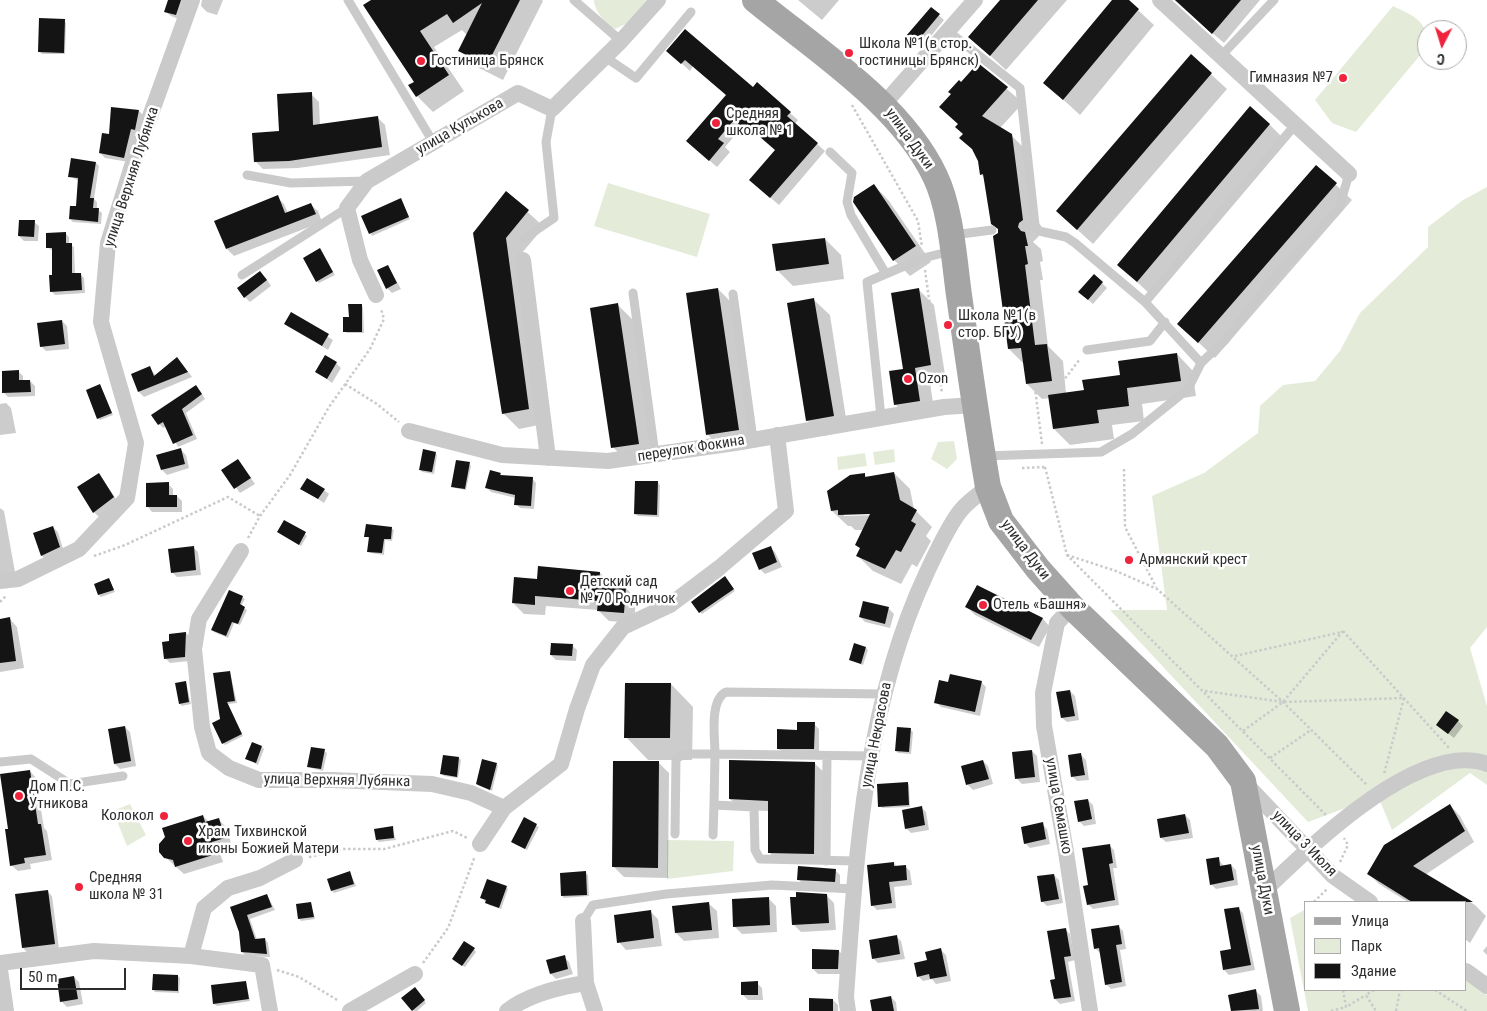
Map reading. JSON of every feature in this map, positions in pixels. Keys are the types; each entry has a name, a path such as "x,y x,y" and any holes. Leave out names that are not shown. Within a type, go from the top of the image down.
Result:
{"main road":[{"name":"улица Дуки","path":"755,0 884,104 912,139 936,177 946,210 974,405 988,487 1001,521 1038,569 1072,607 1218,746 1243,781 1287,1011"}],"street":[{"name":"улица Верхняя Лубянка","path":"0,581 18,579 79,548 127,498 136,443 101,322 108,243 131,169 192,0"},
{"path":"552,109 621,41 658,0"},
{"path":"884,104 975,0"},
{"path":"1160,0 1222,55 1349,174"},
{"name":"улица Кулькова","path":"367,181 518,93 552,109"},
{"path":"367,181 347,208 360,260 376,295"},
{"path":"523,260 548,458"},
{"name":"переулок Фокина","path":"409,431 502,455 608,461 944,407 974,405"},
{"path":"480,844 504,808 562,764 576,709 592,665 623,627 670,605 719,568 786,511 777,435"},
{"name":"улица Некрасова","path":"848,1011 846,997 857,861 872,756 884,694 899,639 933,559 961,510 988,487"},
{"name":"улица Верхняя Лубянка","path":"241,551 199,619 194,649 202,727 208,753 228,768 259,780 332,780 432,784 471,793 504,808"},
{"name":"улица Семашко","path":"1072,607 1057,623 1043,693 1044,726 1066,852 1090,1011"},
{"path":"1264,891 1334,825 1419,771 1461,761 1477,761 1487,764"},
{"name":"улица 3 Июля","path":"1243,781 1333,876 1369,901"},
{"path":"191,956 204,908 228,888 260,878 295,860"},
{"path":"583,921 586,983 595,1011"},
{"path":"0,962 94,951 191,956 262,965 270,1011"},
{"path":"0,970 6,1011"},
{"path":"1467,972 1487,986"},
{"path":"352,1010 415,974"},
{"path":"507,1011 514,1005 559,987 586,983"}],"lane":[{"path":"348,0 433,142"},
{"path":"574,0 621,41"},
{"path":"1222,55 1274,0"},
{"path":"605,57 636,78 691,12"},
{"path":"948,31 1020,88 1035,225 1038,231 1066,236 1145,302 1166,322 1201,362"},
{"path":"523,239 554,218 546,142 552,109"},
{"path":"1145,302 1296,124"},
{"path":"830,152 852,173 847,202 851,215 886,274"},
{"path":"247,174 291,183 367,181"},
{"path":"983,456 1101,452 1132,434 1188,389 1201,362 1225,340 1272,280 1340,208 1349,174"},
{"path":"242,275 347,208"},
{"path":"1024,226 1035,225"},
{"path":"881,417 867,282 951,244 992,230"},
{"path":"633,293 656,454"},
{"path":"734,294 753,439"},
{"path":"1087,350 1150,341 1166,322"},
{"path":"714,835 716,701 726,692 884,694"},
{"path":"674,834 676,759 684,754 872,756"},
{"path":"826,861 827,756"},
{"path":"0,762 31,759 70,784 123,776"},
{"path":"714,805 754,807 755,850 760,859 857,861"},
{"path":"583,921 593,906 666,894 772,885 854,889"}],"path":[{"path":"849,100 918,221 944,407"},
{"path":"241,551 260,516 290,475 345,384 370,349 384,319"},
{"path":"1087,350 1060,385 1035,388 1045,467 1067,555 1328,817"},
{"path":"345,384 377,404 409,431"},
{"path":"1022,468 1045,467"},
{"path":"1124,469 1125,527 1157,589"},
{"path":"85,557 102,554 124,545 228,497 260,516"},
{"path":"1067,555 1116,571 1157,589 1284,702 1378,796 1404,698"},
{"path":"1243,731 1284,702 1343,631"},
{"path":"1234,656 1343,631"},
{"path":"1343,631 1461,761"},
{"path":"1205,691 1284,702 1404,698"},
{"path":"1270,758 1311,730"},
{"path":"295,860 343,849 384,849 453,831"},
{"path":"415,974 448,928 480,844"},
{"path":"1315,901 1327,889"},
{"path":"262,965 299,977 352,1010"},
{"path":"1343,991 1346,1007"},
{"path":"1331,1011 1346,1007 1372,991"},
{"path":"1396,1011 1400,991"},
{"path":"1437,991 1467,1011"},
{"path":"1366,995 1376,1011"}],"green space":[{"path":"594,0 648,0 628,23 615,29 601,17"},
{"path":"1393,6 1418,20 1417,59 1356,132 1332,123 1315,100"},
{"path":"608,183 710,214 697,257 594,226"},
{"path":"1487,187 1487,627 1470,648 1487,706 1487,785 1470,773 1392,830 1378,796 1308,822 1110,610 1167,610 1152,496 1204,473 1258,433 1260,406 1283,385 1315,381 1340,351 1360,313 1428,247 1428,227 1463,200"},
{"path":"954,441 957,459 947,469 931,459 938,442"},
{"path":"894,449 895,462 875,465 873,452"},
{"path":"865,453 867,466 838,470 837,457"},
{"path":"130,804 146,835 127,846 113,811"},
{"path":"667,840 734,841 733,871 667,879"},
{"path":"1304,910 1304,990 1290,918"},
{"path":"1467,981 1487,995 1487,1011 1308,1011 1304,991 1467,991"}],"building":[{"path":"168,0 181,0 176,15 164,12"},
{"path":"371,0 520,0 487,65 458,51 482,3 453,23 447,14 420,31 449,75 416,97 408,85 414,82 363,5"},
{"path":"1000,0 1038,0 990,56 968,37"},
{"path":"1112,0 1129,0 1139,9 1063,100 1043,83"},
{"path":"1175,0 1241,0 1212,34"},
{"path":"931,7 940,14 915,44 906,36"},
{"path":"39,18 65,19 64,53 38,52"},
{"path":"685,29 753,87 757,82 791,112 787,116 818,143 770,198 749,180 775,150 745,124 742,127 734,120 718,139 724,143 709,161 686,141 726,95 685,60 681,64 666,51"},
{"path":"1191,54 1212,73 1077,230 1056,211"},
{"path":"978,63 1008,87 982,116 1012,134 1023,220 1019,223 1018,227 1021,231 1025,232 1028,246 1025,246 1028,264 1025,265 1035,345 1047,344 1052,381 1026,384 1021,348 1008,349 993,236 998,233 998,229 991,224 983,174 980,175 978,161 972,149 959,138 963,134 955,127 958,124 939,107 951,94 948,92 959,80 961,82"},
{"path":"312,92 313,125 378,116 382,147 289,161 254,162 252,133 279,131 277,94"},
{"path":"1250,106 1270,124 1137,282 1117,265"},
{"path":"111,107 139,110 135,130 131,129 124,158 99,153 102,133 109,134"},
{"path":"71,158 96,162 90,198 94,198 93,208 99,208 98,222 69,219 70,206 76,206 78,178 68,177"},
{"path":"1316,165 1337,183 1198,343 1177,324"},
{"path":"874,184 916,246 893,261 853,202 854,197"},
{"path":"506,191 529,210 506,238 529,409 502,414 473,233"},
{"path":"278,195 285,213 311,203 316,214 226,249 214,221"},
{"path":"401,198 409,217 369,234 361,216"},
{"path":"19,220 35,220 34,237 18,236"},
{"path":"66,232 66,243 72,243 72,273 81,273 82,290 50,292 49,275 52,275 52,248 46,248 46,233"},
{"path":"825,238 829,264 776,271 772,244"},
{"path":"320,248 333,272 316,282 303,258"},
{"path":"388,265 397,283 386,289 377,270"},
{"path":"260,271 267,280 244,298 237,288"},
{"path":"1094,274 1103,282 1088,300 1078,292"},
{"path":"718,288 739,430 706,435 686,293"},
{"path":"919,288 931,365 915,368 920,401 894,405 889,371 903,369 891,293"},
{"path":"814,298 834,416 806,421 787,303"},
{"path":"618,303 639,444 611,448 590,308"},
{"path":"348,304 362,304 362,332 343,332 343,317 349,317"},
{"path":"291,312 329,334 322,346 284,324"},
{"path":"62,320 65,344 40,347 37,323"},
{"path":"1177,353 1181,381 1127,388 1129,406 1097,410 1099,423 1053,429 1048,395 1084,390 1082,380 1120,375 1118,361"},
{"path":"325,355 337,362 327,379 315,372"},
{"path":"177,357 188,372 138,392 131,374 150,366 154,376"},
{"path":"19,370 19,380 30,380 31,392 2,393 2,371"},
{"path":"100,384 112,413 97,419 86,390"},
{"path":"196,385 202,394 182,409 193,435 173,444 163,422 158,425 151,415"},
{"path":"181,448 185,464 161,470 156,455"},
{"path":"423,449 436,452 432,472 419,470"},
{"path":"238,459 251,478 234,489 221,470"},
{"path":"456,460 470,462 465,489 451,487"},
{"path":"490,470 501,473 500,475 533,477 531,506 514,505 515,495 485,488"},
{"path":"894,472 900,500 917,510 911,521 916,524 901,552 896,550 885,569 856,556 860,548 855,545 870,514 838,515 838,510 831,511 827,491 850,475 865,473 865,477"},
{"path":"99,473 114,497 93,513 77,487"},
{"path":"307,478 325,489 318,499 300,489"},
{"path":"635,481 658,481 657,515 634,514"},
{"path":"169,482 169,495 177,495 177,507 146,507 146,483"},
{"path":"284,520 306,532 299,545 277,532"},
{"path":"366,524 392,527 391,539 384,539 382,553 367,552 369,537 364,537"},
{"path":"53,526 60,547 41,556 33,533"},
{"path":"194,546 196,570 171,573 168,549"},
{"path":"771,546 777,562 759,570 752,553"},
{"name":"Детский сад № 70 Родничок","path":"538,566 600,572 599,585 626,587 624,613 597,611 598,601 535,596 535,605 512,603 514,577 537,579"},
{"path":"725,576 734,589 699,613 691,602"},
{"path":"109,578 114,590 98,595 94,584"},
{"path":"977,585 1043,618 1031,640 965,607"},
{"path":"229,590 243,596 240,604 245,607 238,624 232,622 226,636 211,630"},
{"path":"863,601 889,607 885,624 859,617"},
{"path":"10,617 16,661 0,663 0,619"},
{"path":"186,632 185,657 164,659 162,642 169,641 169,634"},
{"path":"551,643 573,644 572,656 550,655"},
{"path":"854,643 866,647 861,664 849,660"},
{"path":"230,671 235,701 227,702 242,734 222,744 212,723 220,719 213,673"},
{"path":"950,674 982,681 975,712 934,703 939,680 948,682"},
{"path":"186,681 189,702 179,704 175,683"},
{"path":"625,683 671,683 670,738 624,738"},
{"path":"1070,690 1075,716 1061,718 1056,692"},
{"path":"1446,711 1459,720 1448,734 1436,725"},
{"path":"797,722 815,722 814,749 777,749 777,729 797,730"},
{"path":"125,726 131,761 114,764 108,729"},
{"path":"897,727 911,728 909,752 895,751"},
{"path":"252,742 262,746 256,763 245,759"},
{"path":"311,747 325,749 321,769 307,767"},
{"path":"1032,750 1035,777 1015,779 1012,752"},
{"path":"1081,753 1085,775 1071,777 1068,755"},
{"path":"443,755 459,757 457,777 440,774"},
{"path":"482,759 497,763 490,790 476,784"},
{"path":"729,760 815,762 814,854 768,853 768,801 729,799"},
{"path":"983,760 989,779 966,785 961,766"},
{"path":"613,761 659,761 658,868 612,867"},
{"path":"30,770 38,824 41,824 46,855 24,858 25,863 10,866 5,829 8,829 0,774"},
{"path":"908,782 909,805 878,807 877,784"},
{"path":"1088,799 1092,819 1078,822 1074,801"},
{"path":"1450,804 1465,831 1413,866 1473,902 1410,901 1367,874 1384,845"},
{"path":"922,806 925,825 905,829 902,810"},
{"path":"1185,814 1189,833 1160,838 1157,819"},
{"name":"Храм Тихвинской иконы Божией Матери","path":"203,815 205,822 219,818 225,838 212,842 216,854 175,867 173,860 164,858 159,852 159,844 165,837 162,828"},
{"path":"524,817 537,824 525,849 511,842"},
{"path":"1043,822 1046,839 1024,844 1021,827"},
{"path":"393,826 394,838 376,840 374,829"},
{"path":"1110,844 1113,863 1109,864 1115,900 1087,905 1083,886 1088,885 1082,848"},
{"path":"1219,857 1220,866 1231,864 1234,880 1210,885 1206,859"},
{"path":"894,862 894,866 906,865 907,880 889,882 892,903 871,906 867,865"},
{"path":"798,866 836,869 835,882 797,880"},
{"path":"350,871 354,884 331,891 327,879"},
{"path":"586,871 587,895 561,896 560,873"},
{"path":"1054,874 1059,899 1041,902 1037,876"},
{"path":"487,879 507,886 499,908 485,903 486,900 480,898"},
{"path":"48,890 55,944 22,948 15,894"},
{"path":"796,892 827,894 829,923 792,925 790,897 796,897"},
{"path":"267,894 272,907 247,915 255,939 265,938 267,954 241,952 239,932 230,907"},
{"path":"769,897 770,925 733,927 732,899"},
{"path":"311,902 314,917 298,919 296,904"},
{"path":"709,902 712,930 675,933 672,906"},
{"path":"1239,907 1251,965 1223,970 1220,951 1231,949 1224,909"},
{"path":"651,910 654,938 617,943 614,915"},
{"path":"1119,925 1122,944 1116,945 1122,982 1105,985 1099,948 1094,949 1091,929"},
{"path":"1066,928 1071,956 1064,957 1071,997 1054,999 1050,980 1055,979 1047,931"},
{"path":"897,935 900,954 872,959 869,940"},
{"path":"464,941 475,948 462,966 452,959"},
{"path":"941,948 947,976 930,979 929,974 917,977 914,963 927,960 925,952"},
{"path":"812,949 839,950 838,969 812,969"},
{"path":"565,955 568,969 550,974 546,960"},
{"path":"153,974 178,975 178,991 152,990"},
{"path":"74,976 78,999 60,1002 57,979"},
{"path":"246,981 249,999 213,1004 211,985"},
{"path":"758,981 758,995 741,995 741,982"},
{"path":"415,987 425,1000 412,1011 401,998"},
{"path":"1256,989 1259,1009 1231,1011 1228,995"},
{"path":"891,996 894,1011 872,1011 870,1000"},
{"path":"809,998 833,999 833,1011 809,1011"}],"place":[{"name":"Школа №1(в стор. гостиницы Брянск)","path":"849,53"},
{"name":"Гостиница Брянск","path":"421,61"},
{"name":"Гимназия №7","path":"1343,78"},
{"name":"Средняя школа № 1","path":"716,123"},
{"name":"Школа №1(в стор. БГУ)","path":"948,325"},
{"name":"Ozon","path":"908,379"},
{"name":"Армянский крест","path":"1129,560"},
{"name":"Детский сад № 70 Родничок","path":"570,591"},
{"name":"Отель «Башня»","path":"983,605"},
{"name":"Дом П.С. Утникова","path":"19,796"},
{"name":"Колокол","path":"164,816"},
{"name":"Храм Тихвинской иконы Божией Матери","path":"188,841"},
{"name":"Средняя школа № 31","path":"79,887"}]}
